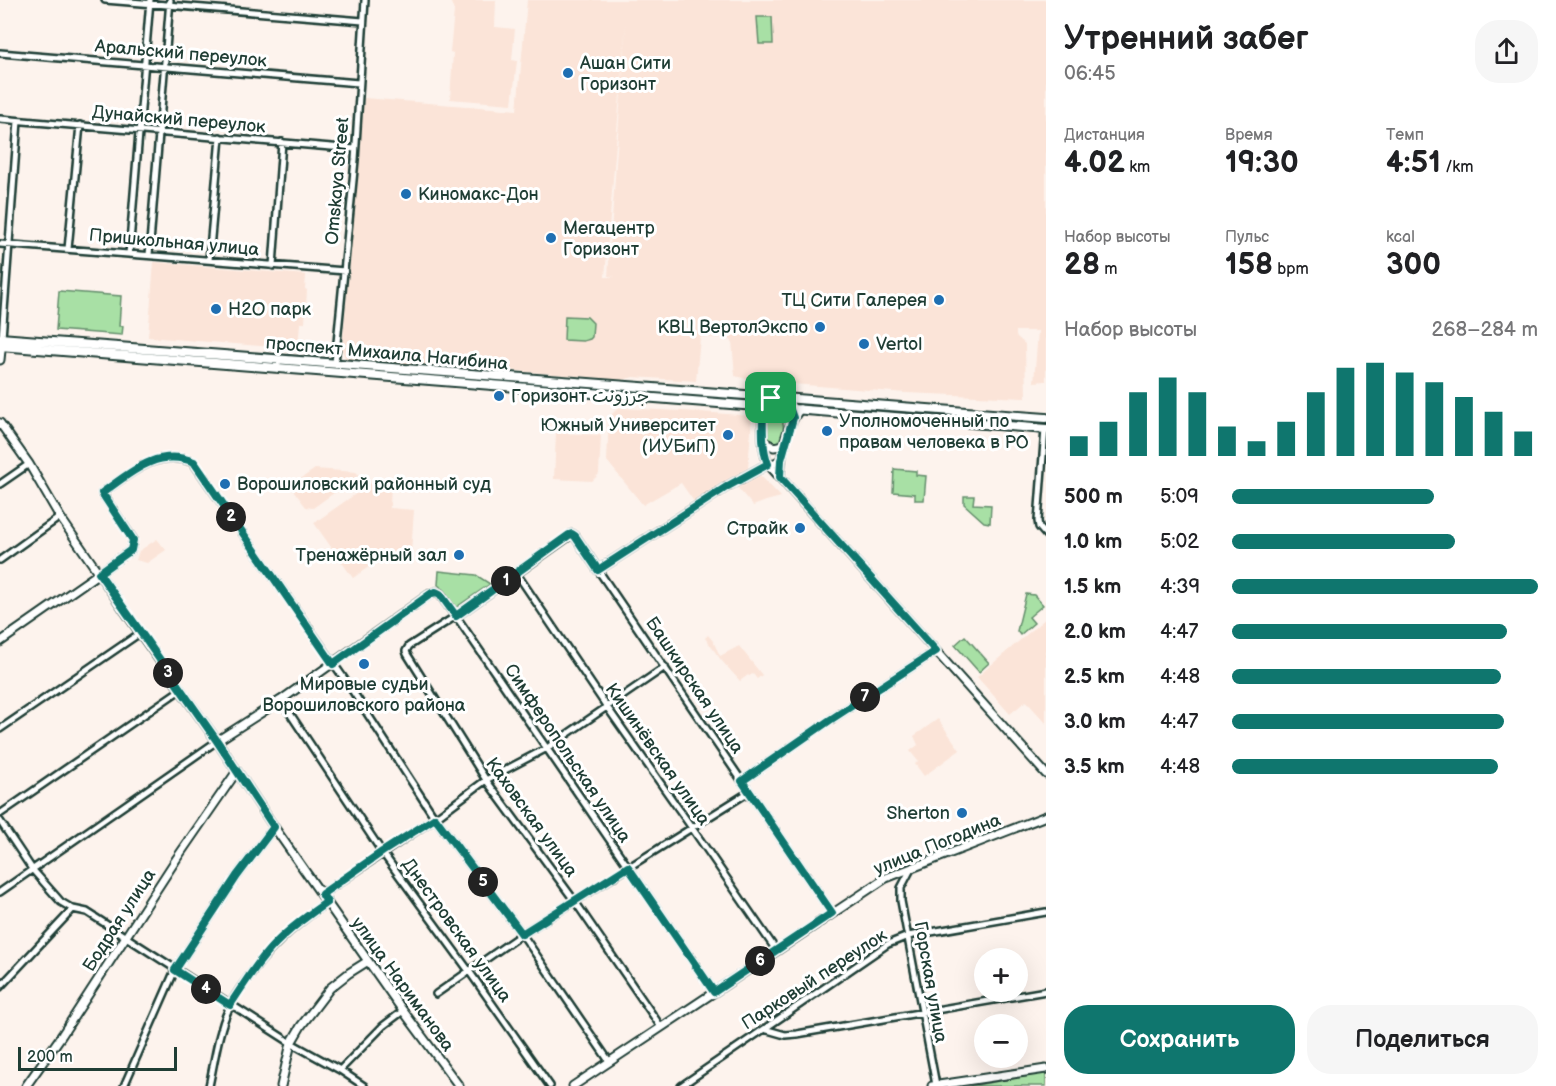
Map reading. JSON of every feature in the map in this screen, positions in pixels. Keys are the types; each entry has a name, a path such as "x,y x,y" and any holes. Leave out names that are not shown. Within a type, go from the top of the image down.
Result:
{"main road":[{"name":"проспект Михаила Нагибина","path":"1,342 14,347 1046,429"},
{"name":"проспект Михаила Нагибина","path":"1,342 335,363 1046,418"}],"street":[{"path":"105,0 170,3 363,21"},
{"name":"Omskaya Street","path":"335,363 345,271 365,0"},
{"path":"129,254 150,2"},
{"path":"149,255 170,3"},
{"name":"Аральский переулок","path":"0,52 359,84"},
{"name":"Дунайский переулок","path":"0,119 355,149"},
{"path":"0,360 18,121"},
{"path":"68,249 80,125"},
{"path":"209,260 220,137"},
{"path":"273,266 282,142"},
{"name":"Пришкольная улица","path":"0,244 345,271"},
{"path":"0,360 14,347"},
{"path":"771,398 763,406 765,456 768,464 1046,774"},
{"path":"786,399 793,418"},
{"path":"780,477 785,445 793,418 800,409"},
{"name":"улица Нариманова","path":"0,423 29,464 60,517 217,741 274,827 403,1011 459,1086"},
{"path":"1046,429 1038,521 1046,536"},
{"path":"764,442 774,447 785,445"},
{"path":"0,642 131,550 133,540 102,493 152,461 169,457 194,462 350,687 435,818 522,934 609,1061"},
{"path":"598,570 728,486 768,464 781,460"},
{"path":"0,484 29,464"},
{"path":"0,560 60,517"},
{"name":"Башкирская улица","path":"517,574 572,534 575,536 832,913"},
{"path":"456,616 517,574"},
{"name":"Кишинёвская улица","path":"517,574 776,951"},
{"name":"Симферопольская улица","path":"333,664 430,594 436,592 440,594 714,992"},
{"name":"Каховская улица","path":"456,616 409,646 406,651 486,780 574,900 661,1027"},
{"path":"0,729 140,633"},
{"path":"742,781 936,651"},
{"path":"0,892 217,741 333,664"},
{"path":"322,894 435,818 486,780 547,748 665,667"},
{"path":"0,814 180,690"},
{"name":"Днестровская улица","path":"281,700 382,852 550,1086"},
{"name":"Бодрая улица","path":"26,1086 237,771"},
{"path":"436,994 574,900 749,792"},
{"name":"улица Погодина","path":"573,1086 583,1083 609,1061 886,878 1046,816"},
{"path":"0,821 32,869 61,902 73,909 87,912 230,1005 364,1086"},
{"path":"124,1086 175,970 237,876 274,827"},
{"name":"Горская улица","path":"910,869 901,888 901,901 934,1086"},
{"path":"895,875 900,876 903,884"},
{"path":"209,1086 220,1034 230,1005 254,970 282,937 327,902"},
{"path":"0,987 73,909"},
{"name":"Парковый переулок","path":"681,1086 880,949 908,936 1046,912"},
{"path":"281,1086 291,1043 315,1007 330,988 368,961"},
{"path":"764,1029 785,1035 797,1034 1046,991"},
{"path":"340,1070 383,1026 403,1011"},
{"path":"934,1086 1046,1069"}],"shaded area":[{"path":"450,0 496,0 495,27 515,29 512,60 517,61 512,104 450,99 453,53 450,52 454,11"},
{"path":"527,0 1046,0 1046,381 1034,382 1038,331 1016,331 1016,336 1025,344 1026,398 906,393 754,381 735,376 732,341 728,338 700,337 696,381 633,377 623,380 345,358 342,350 364,98 517,110","holes":["626,22 608,276 615,277 605,277"]},
{"path":"154,262 306,275 305,323 300,323 298,349 148,337"},
{"path":"618,408 752,416 748,469 695,503 681,483 643,505 607,461 609,417"},
{"path":"556,433 601,435 599,474 592,481 554,479"},
{"path":"315,469 356,472 359,475 313,508 306,507 290,486"},
{"path":"758,473 781,497 753,506 737,487"},
{"path":"377,479 391,479 390,508 414,510 411,553 387,552 353,578 314,523"},
{"path":"157,539 166,550 147,563 136,560 139,551"},
{"path":"1046,618 1046,723 1026,701 1010,714 977,677"},
{"path":"708,635 720,656 739,646 762,675 757,679 753,674 748,675 740,681 705,638"},
{"path":"938,719 960,750 924,776 915,764 918,761 910,751 918,745 914,736"}],"green space":[{"path":"757,17 772,17 773,44 759,44"},
{"path":"59,291 121,296 119,326 123,326 122,335 56,330"},
{"path":"565,316 587,317 593,323 592,337 583,341 564,340"},
{"path":"774,417 781,418 783,427 779,441 772,443 766,438 767,420"},
{"path":"894,469 916,471 916,475 926,476 924,500 915,500 915,494 893,492"},
{"path":"964,496 974,496 973,504 991,505 990,523 984,522 964,504"},
{"path":"439,571 476,575 490,584 455,608 438,585"},
{"path":"1026,594 1034,595 1043,605 1029,617 1034,623 1020,635 1017,631"},
{"path":"965,636 989,663 979,672 955,645"},
{"path":"1046,1073 1046,1086 970,1086"}],"place":[{"name":"Ашан Сити Горизонт","path":"568,73"},
{"name":"Киномакс-Дон","path":"406,194"},
{"name":"Мегацентр Горизонт","path":"551,238"},
{"name":"ТЦ Сити Галерея","path":"939,300"},
{"name":"H2O парк","path":"216,309"},
{"name":"КВЦ ВертолЭкспо","path":"820,327"},
{"name":"Vertol","path":"864,344"},
{"name":"Горизонт جرزونت","path":"499,396"},
{"name":"Уполномоченный по правам человека в РО","path":"827,431"},
{"name":"Южный Университет (ИУБиП)","path":"728,435"},
{"name":"Ворошиловский районный суд","path":"225,484"},
{"name":"Страйк","path":"800,528"},
{"name":"Тренажёрный зал","path":"459,555"},
{"name":"Мировые судьи Ворошиловского района","path":"364,664"},
{"name":"Sherton","path":"962,813"}],"route":[{"path":"771,398 786,399 793,418 781,460 780,477 936,651 742,781 832,913 714,992 628,867 522,934 435,818 322,894 327,902 282,937 247,979 230,1005 175,970 237,876 274,827 217,741 99,573 131,550 133,540 102,493 152,461 174,457 194,462 333,664 432,593 440,594 456,616 569,535 575,536 598,570 728,486 768,464 765,456 763,406 771,398"}]}
